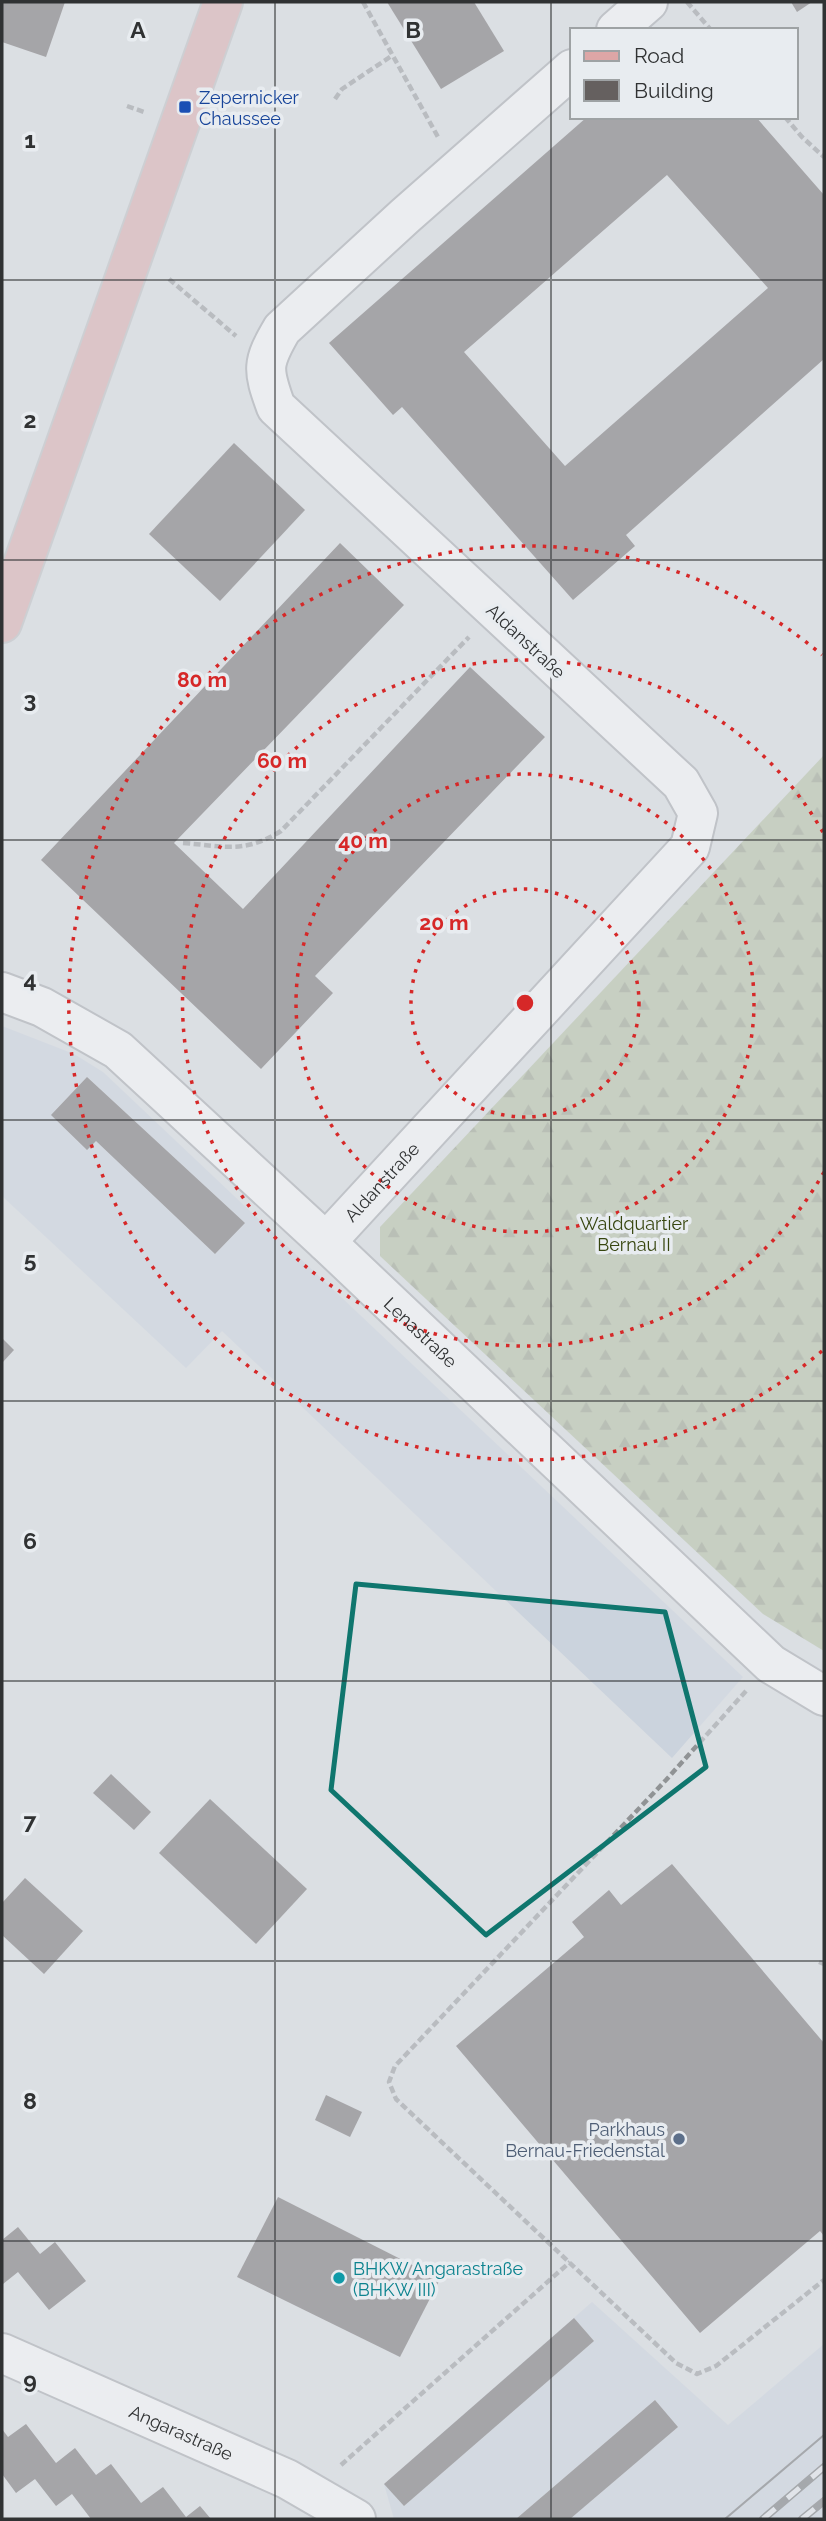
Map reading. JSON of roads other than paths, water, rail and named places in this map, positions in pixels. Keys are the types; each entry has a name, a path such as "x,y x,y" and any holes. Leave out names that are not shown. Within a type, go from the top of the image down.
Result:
{"main road":[{"path":"2,623 223,2"}],"street":[{"path":"619,28 648,2"},
{"name":"Aldanstraße","path":"326,1242 690,847 698,813 681,783 276,407 264,376 268,352 282,329 570,71"},
{"name":"Lenastraße","path":"2,992 42,1007 118,1050 326,1242 771,1664 824,1696"},
{"name":"Angarastraße","path":"2,2353 312,2492 356,2519"}],"tram line":[{"path":"725,2519 824,2435"}],"railway":[{"path":"763,2519 824,2467"},
{"path":"802,2519 824,2501"}],"place":[{"name":"Zepernicker Chaussee","path":"185,107"},
{"name":"Parkhaus Bernau-Friedenstal","path":"679,2139"},
{"name":"BHKW Angarastraße (BHKW III)","path":"339,2278"}],"park label":[{"name":"Waldquartier Bernau II","path":"634,1233"}]}
